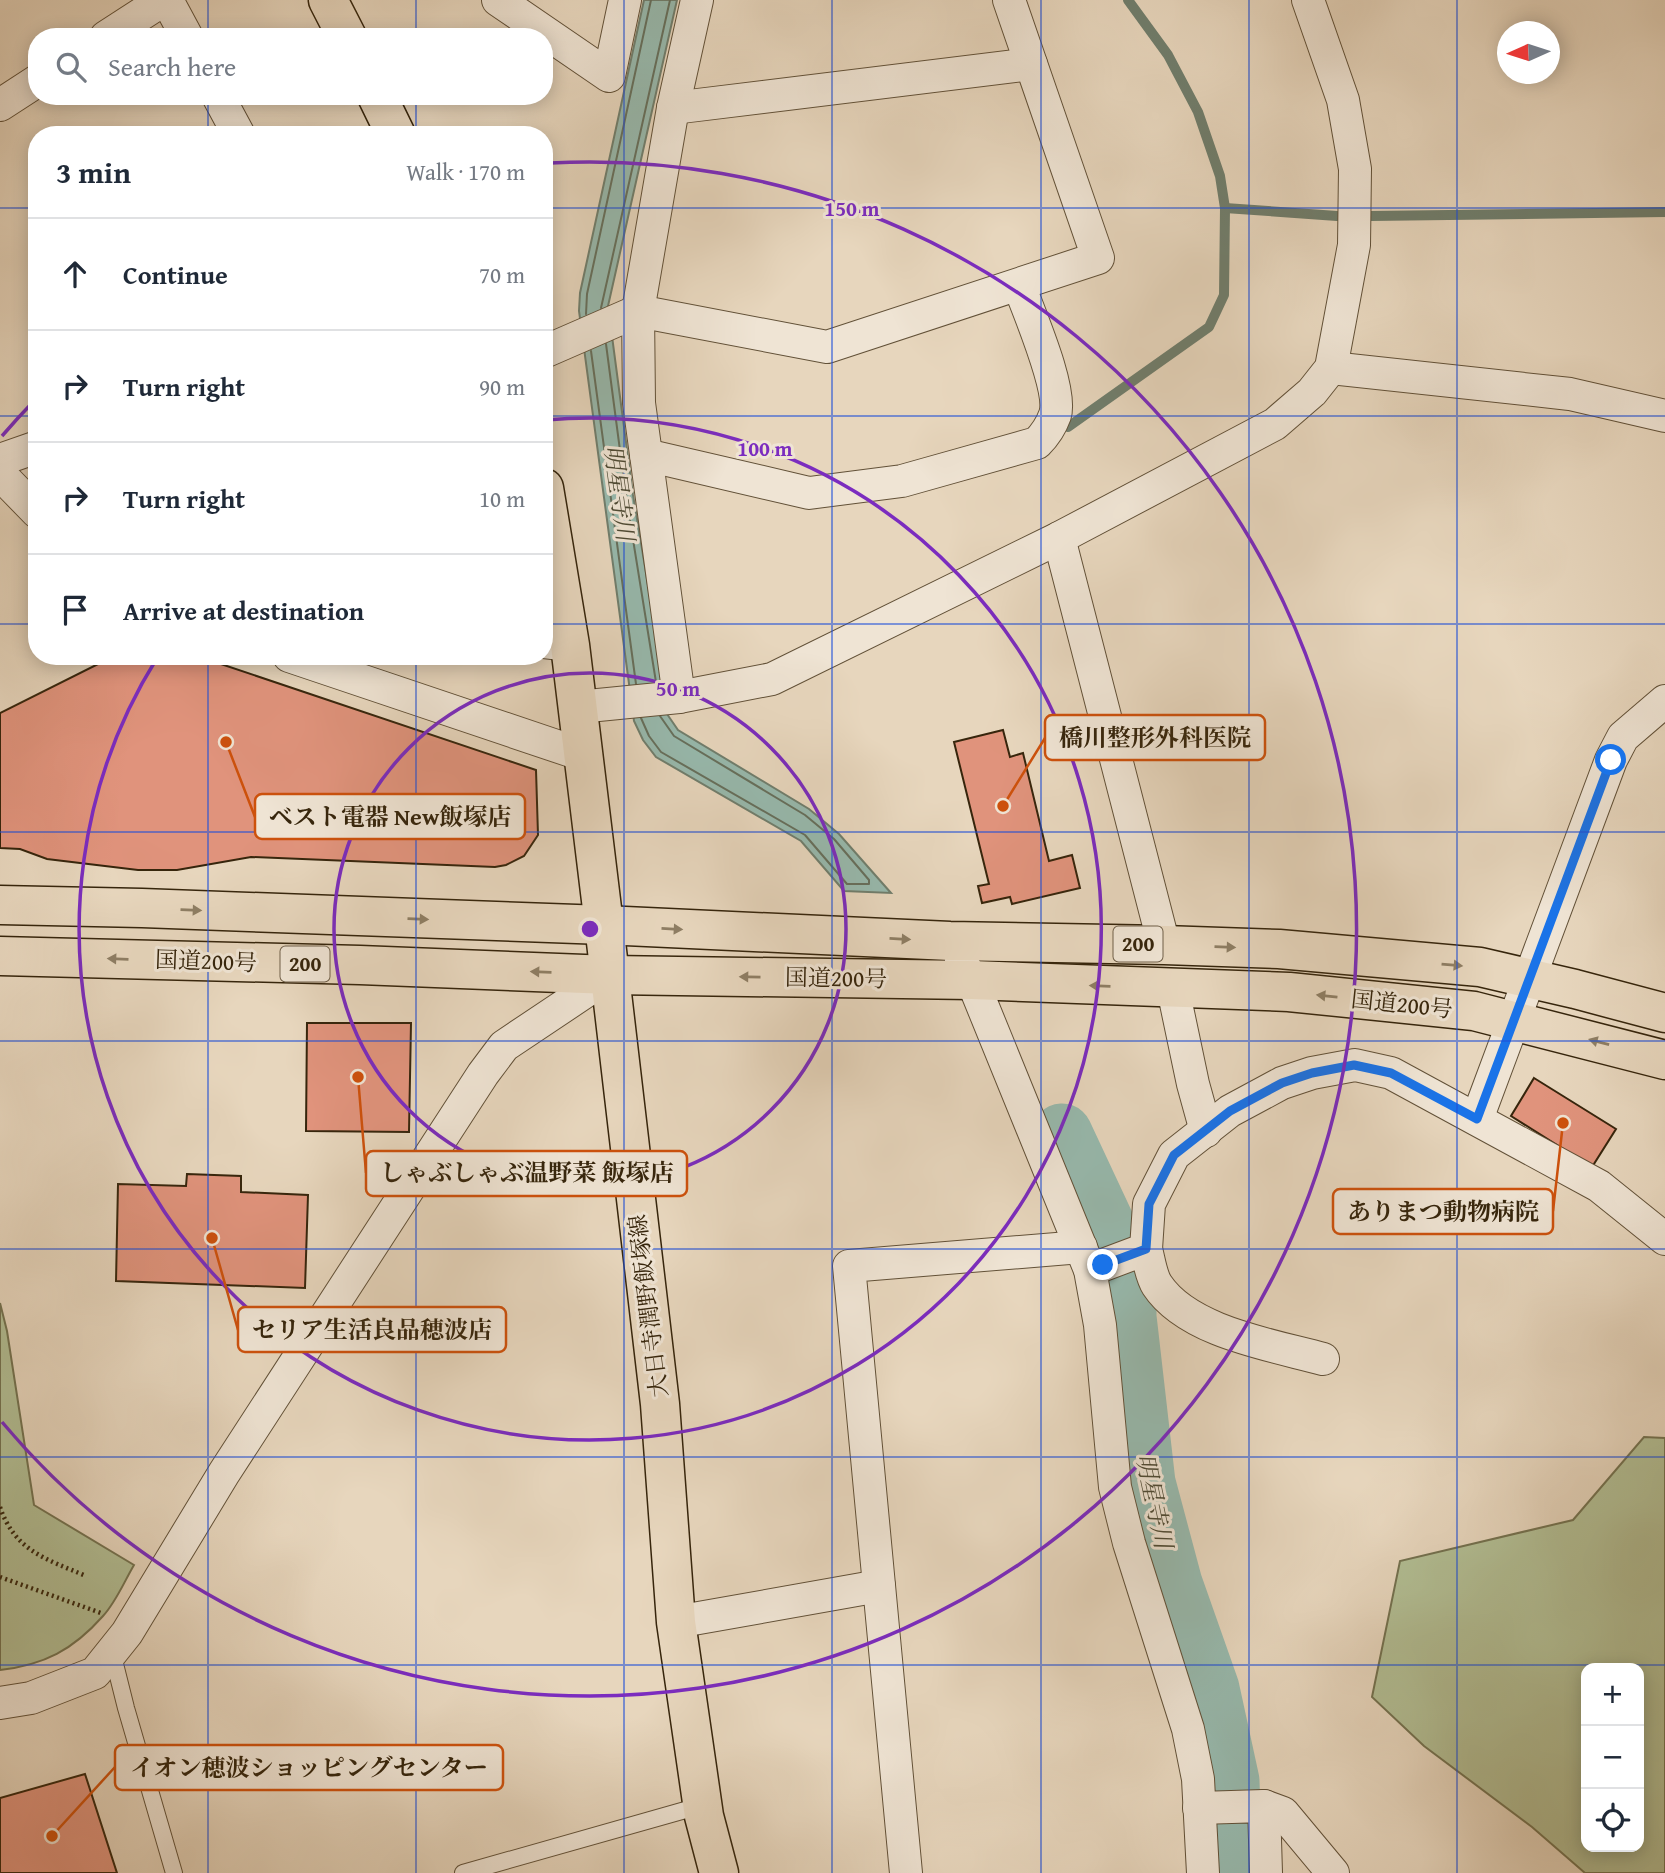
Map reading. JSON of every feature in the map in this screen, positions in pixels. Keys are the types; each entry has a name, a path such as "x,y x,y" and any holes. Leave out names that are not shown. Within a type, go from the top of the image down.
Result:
{"main road":[{"path":"328,0 342,28"},
{"path":"381,105 392,126"},
{"name":"大日寺潤野飯塚線","path":"553,595 557,643 578,707 660,1404 677,1622 703,1805 719,1873"},
{"name":"国道200号","path":"0,905 604,925 950,942 1164,944 1279,950 1480,967 1665,1013"},
{"name":"国道200号","path":"0,956 360,965 610,975 972,980 1289,992 1474,1011 1665,1060"}],"street":[{"path":"120,28 165,0 182,28"},
{"path":"498,0 539,28"},
{"path":"553,38 609,76 625,0"},
{"path":"674,698 629,316 697,0"},
{"path":"554,348 629,316 827,347 1098,258 1009,0"},
{"path":"578,707 674,698 772,678 1059,538 1276,424 1312,392 1331,368 1354,245 1355,169 1343,100 1308,0"},
{"path":"673,108 1031,64"},
{"path":"0,104 28,87"},
{"path":"223,105 234,126"},
{"path":"646,455 809,493 902,481 1037,443 1046,434 1056,413 1054,386 1019,285"},
{"path":"1331,368 1570,394 1665,416"},
{"path":"0,460 28,450"},
{"path":"0,474 28,503"},
{"path":"1059,538 1164,944"},
{"path":"316,665 583,755"},
{"path":"1477,1119 1611,760 1622,737 1665,701"},
{"path":"950,942 972,980 1110,1257 1156,1285 1179,1307 1211,1326 1248,1340 1323,1359"},
{"path":"0,1703 31,1698 95,1673 127,1633 231,1463 483,1074 504,1046 610,975"},
{"path":"1173,989 1192,1084 1206,1130"},
{"path":"1203,1873 1204,1808 1188,1729 1129,1543 1115,1487 1100,1325 1110,1257 1149,1204 1174,1155 1230,1111 1282,1083 1312,1073 1354,1065 1391,1073 1599,1186 1665,1239"},
{"path":"906,1873 849,1266 1110,1257"},
{"path":"677,1622 879,1586"},
{"path":"1204,1808 1256,1807 1283,1813 1333,1873"},
{"path":"1256,1807 1266,1873"}],"lane":[{"path":"112,1652 174,1873"},
{"path":"463,1873 703,1805"}],"path":[{"path":"0,1507 6,1525 21,1544 40,1556 86,1576"},
{"path":"0,1577 105,1615"}],"green space":[{"path":"0,1303 7,1331 34,1505 134,1565 108,1610 69,1647 44,1660 0,1670"},
{"path":"1644,1437 1665,1438 1665,1873 1585,1873 1532,1827 1424,1746 1372,1697 1400,1561 1573,1520"}],"water":[{"path":"644,0 677,0 608,306 633,495 667,714 678,730 809,809 839,834 891,893 844,891 801,841 656,757 643,740 634,721 579,311 580,293"}],"building":[{"path":"96,665 224,665 536,770 538,835 524,856 495,867 251,857 177,870 138,870 47,859 20,849 0,848 0,713"},
{"path":"1003,730 1010,757 1023,753 1049,861 1072,855 1080,888 1012,904 1010,897 982,903 978,886 989,884 954,742"},
{"path":"307,1023 411,1023 409,1132 306,1131"},
{"path":"1534,1078 1616,1129 1592,1167 1511,1116"},
{"path":"187,1174 241,1176 241,1192 308,1195 305,1288 116,1281 118,1184 186,1186"},
{"path":"85,1774 117,1873 0,1873 0,1798"}],"waterway":[{"path":"1068,427 1209,327 1224,295 1225,208 1220,176 1198,112 1168,55 1128,0"},
{"path":"1225,208 1337,216"},
{"path":"1371,216 1665,212"},
{"name":"明星寺川","path":"1062,1134 1112,1241 1126,1282 1126,1317 1145,1483 1172,1584 1209,1689 1229,1781 1232,1873"}],"place":[{"name":"ベスト電器 New飯塚店","path":"226,742"},
{"name":"橋川整形外科医院","path":"1003,806"},
{"name":"しゃぶしゃぶ温野菜 飯塚店","path":"358,1077"},
{"name":"ありまつ動物病院","path":"1563,1123"},
{"name":"セリア生活良品穂波店","path":"212,1238"},
{"name":"イオン穂波ショッピングセンター","path":"52,1836"}],"route":[{"path":"1103,1265 1146,1249 1149,1204 1174,1155 1230,1111 1282,1083 1312,1073 1354,1065 1391,1073 1477,1119 1611,760"}]}
